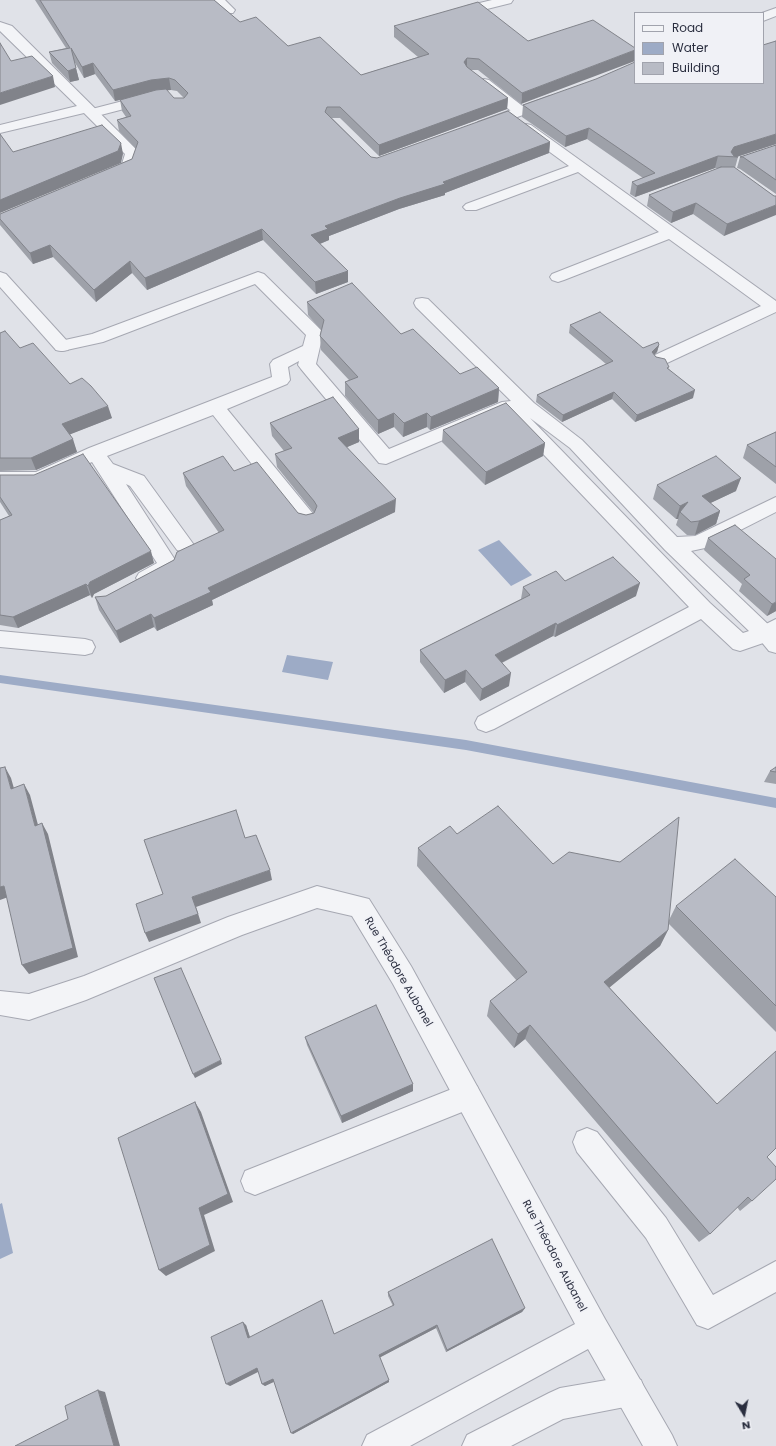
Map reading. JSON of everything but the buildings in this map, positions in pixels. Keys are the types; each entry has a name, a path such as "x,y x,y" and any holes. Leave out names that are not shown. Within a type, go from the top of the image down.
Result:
{"street":[{"path":"218,0 229,10"},
{"path":"471,9 507,0"},
{"path":"764,17 776,12"},
{"path":"0,26 7,29 132,153 129,166 92,182"},
{"path":"472,74 514,113 579,167 639,202 670,232 773,307 661,359"},
{"path":"0,116 164,95"},
{"path":"472,129 562,96"},
{"path":"0,129 86,106"},
{"path":"471,207 579,167"},
{"path":"558,277 670,232"},
{"path":"0,277 62,346 97,338 258,276 315,334 307,365 386,458 508,406 525,413 576,444 672,546 772,635"},
{"path":"422,303 525,413 703,610 740,643 772,635"},
{"path":"0,479 38,479 96,453 216,407 281,380 279,364 311,349"},
{"path":"216,407 307,520"},
{"path":"96,453 169,566 129,587"},
{"path":"107,469 137,481 184,545"},
{"path":"672,546 698,543 776,504"},
{"path":"486,722 703,610"},
{"path":"0,639 85,647"},
{"name":"Rue Théodore Aubanel","path":"0,1003 29,1007 86,988 237,925 317,897 360,906 402,975 594,1330 661,1446"},
{"path":"255,1182 467,1096"},
{"path":"587,1142 656,1228 708,1314 776,1276"},
{"path":"378,1446 594,1330"},
{"path":"488,1444 560,1404 630,1391"}],"water":[{"path":"499,540 532,575 511,586 478,550"},
{"path":"287,655 333,662 328,680 282,672"},
{"path":"2,1203 13,1253 0,1259 0,1204"}],"waterway":[{"path":"0,679 466,745 776,803"}]}
